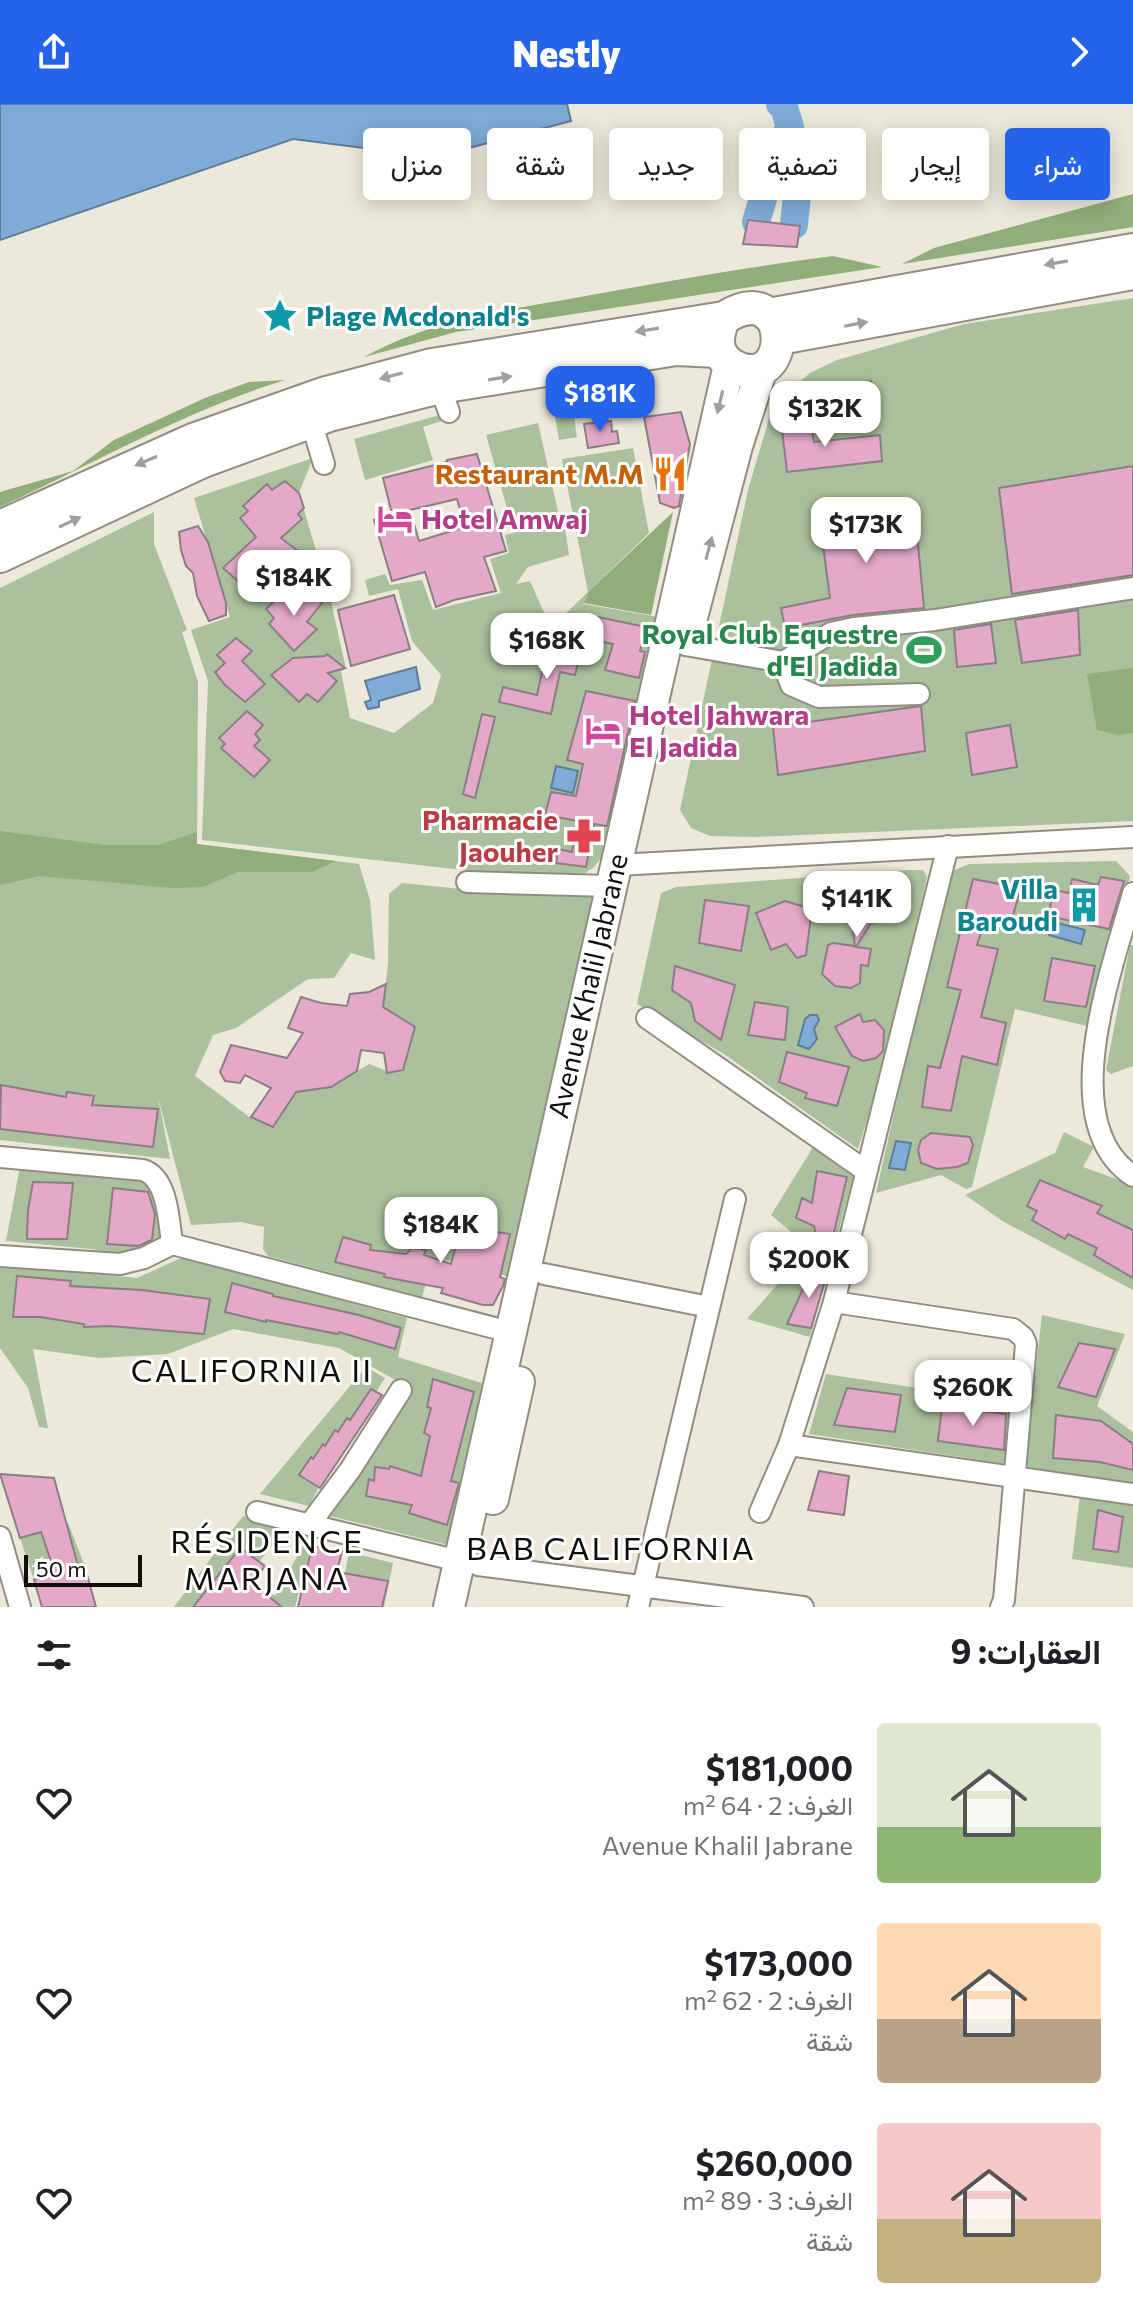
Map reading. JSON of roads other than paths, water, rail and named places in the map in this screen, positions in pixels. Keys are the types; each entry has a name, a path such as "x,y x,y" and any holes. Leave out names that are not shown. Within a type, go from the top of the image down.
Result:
{"highway":[{"path":"774,326 1120,263"},
{"path":"0,527 193,440 323,394 432,365 724,318 738,309 755,309 774,326 775,355 762,368 745,371 723,358 676,349 444,400 311,421 203,461 0,556"},
{"path":"723,358 716,334 724,318"}],"main road":[{"name":"Avenue Khalil Jabrane","path":"449,1607 469,1563 544,1274 723,358"},
{"name":"Avenue Khalil Jabrane","path":"470,1607 469,1563 510,1332 621,872 737,446 762,368"}],"street":[{"path":"311,421 324,464"},
{"path":"685,645 783,662 831,633 854,628 935,620 1133,588"},
{"path":"783,662 791,685 819,697 919,694"},
{"path":"467,882 948,846 1133,837"},
{"path":"760,1512 789,1445 834,1302 948,846"},
{"path":"1133,893 1099,1025 1091,1072 1091,1095 1100,1134 1119,1167 1133,1176"},
{"path":"647,1018 866,1171"},
{"path":"0,1157 151,1172 160,1185 172,1244"},
{"path":"638,1607 735,1199"},
{"path":"0,1256 120,1264 144,1258 172,1244 510,1332"},
{"path":"544,1274 709,1307"},
{"path":"834,1302 1013,1329 1026,1344 1001,1607"},
{"path":"309,1525 350,1470 401,1390"},
{"path":"789,1445 1133,1494"},
{"path":"257,1512 469,1563 803,1607"},
{"path":"0,1537 20,1607"}],"water":[{"path":"0,104 567,104 571,121 545,128 487,128 487,143 471,147 471,128 363,128 363,148 293,139 0,240"},
{"path":"416,667 420,689 379,701 379,707 368,709 365,702 371,700 365,681"},
{"path":"556,766 578,771 573,793 551,788"},
{"path":"1053,922 1085,930 1081,944 1049,935"},
{"path":"817,1015 819,1020 814,1029 817,1039 809,1049 798,1045 805,1019"},
{"path":"896,1141 911,1143 905,1170 889,1168"},
{"path":"438,1220 454,1225 448,1251 432,1248"}],"waterway":[{"path":"756,222 777,152 790,127 784,107 780,104"},
{"path":"794,225 797,200"}],"place":[{"name":"Plage Mcdonald's","path":"280,316"},
{"name":"Restaurant M.M","path":"670,474"},
{"name":"Hotel Amwaj","path":"395,519"},
{"name":"Royal Club Equestre d'El Jadida","path":"924,650"},
{"name":"Hotel Jahwara El Jadida","path":"603,731"},
{"name":"Pharmacie Jaouher","path":"584,836"},
{"name":"Villa Baroudi","path":"1084,905"}],"district":[{"name":"CALIFORNIA II","path":"252,1371"},
{"name":"BAB CALIFORNIA","path":"611,1549"},
{"name":"RÉSIDENCE MARJANA","path":"267,1560"}]}
